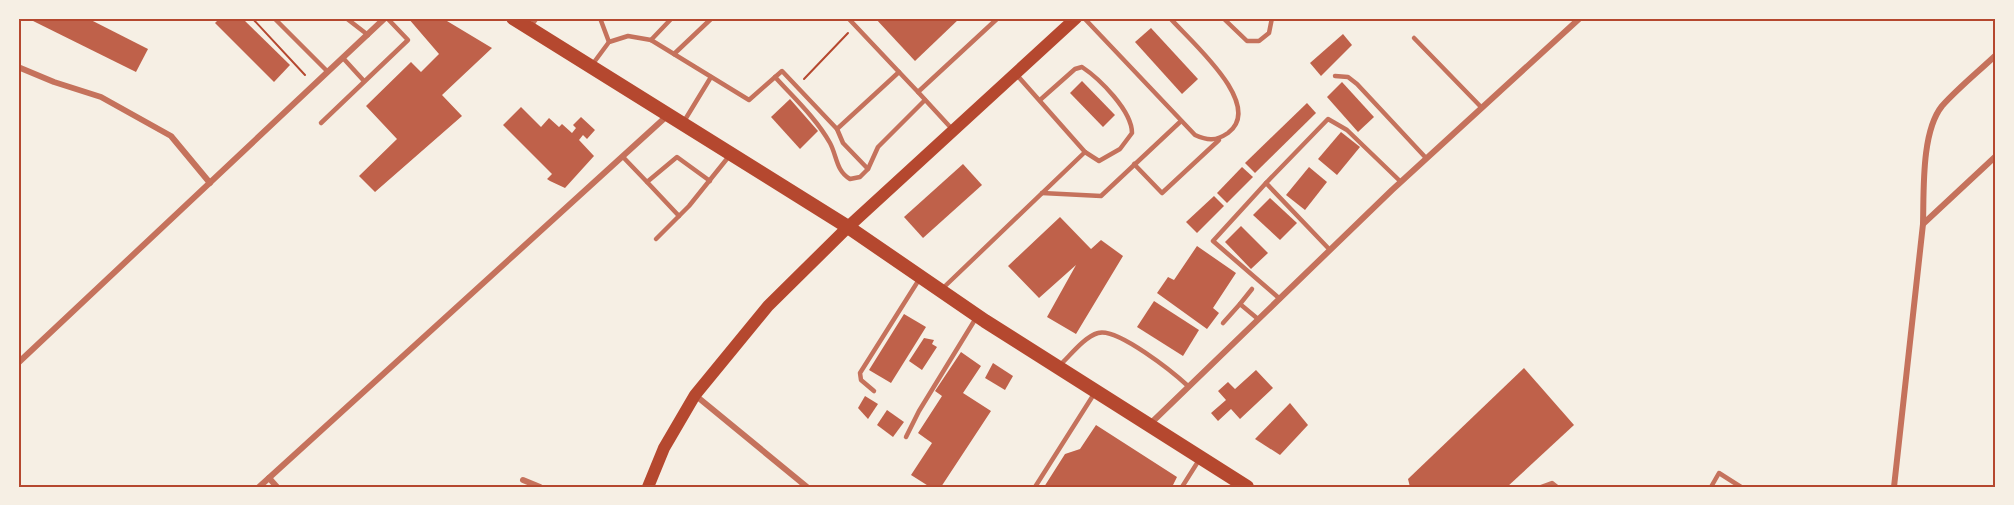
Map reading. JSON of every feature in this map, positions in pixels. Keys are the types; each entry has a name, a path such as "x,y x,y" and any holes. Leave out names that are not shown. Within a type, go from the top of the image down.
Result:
{"main road":[{"path":"513,18 533,23 590,67 848,227 977,316 1247,487"},
{"path":"648,487 664,448 695,395 768,306 848,227 1076,18"}],"street":[{"path":"18,363 386,18"},
{"path":"1149,425 1426,158 1580,18"},
{"path":"1894,487 1923,224 1926,160 1931,129 1941,108 1996,55"},
{"path":"18,67 101,98 171,136 210,183"},
{"path":"259,487 668,116"},
{"path":"1923,224 1996,156"},
{"path":"695,395 807,487"},
{"path":"269,478 277,487"},
{"path":"523,480 540,487"}],"lane":[{"path":"274,18 328,72"},
{"path":"346,18 368,35"},
{"path":"321,123 408,40 386,18"},
{"path":"600,18 609,42"},
{"path":"651,40 672,18"},
{"path":"674,54 712,18"},
{"path":"848,18 954,130"},
{"path":"918,92 998,18"},
{"path":"1084,18 1180,122 1195,135 1207,141 1221,138"},
{"path":"1134,164 1162,193 1233,129 1241,115 1239,102 1229,85 1170,18"},
{"path":"1222,18 1247,41 1258,41 1269,33 1272,18"},
{"path":"590,67 609,42 628,36 651,40 749,100 782,71 837,129 843,142 868,169"},
{"path":"1414,38 1482,108"},
{"path":"343,58 364,81"},
{"path":"1016,74 1085,152 1099,161 1120,149 1132,132 1129,115 1102,84 1082,67 1075,69 1040,100"},
{"path":"837,129 899,72"},
{"path":"1335,76 1348,77 1357,84 1426,158"},
{"path":"682,124 711,77"},
{"path":"775,77 810,114 830,144 842,174 850,179 860,177 868,169 878,147 925,100"},
{"path":"1280,298 1213,241 1328,119 1347,130 1401,182"},
{"path":"1042,193 1101,196 1180,122"},
{"path":"941,291 1085,152"},
{"path":"656,239 679,216 730,155"},
{"path":"622,156 679,216"},
{"path":"647,182 677,157 710,180"},
{"path":"1266,183 1330,250"},
{"path":"874,391 861,380 860,373 920,278"},
{"path":"1223,322 1252,289"},
{"path":"1240,304 1258,319"},
{"path":"906,437 919,411 977,316"},
{"path":"1058,367 1088,339 1097,333 1106,332 1121,337 1188,387"},
{"path":"1035,487 1096,391"},
{"path":"1182,487 1200,458"},
{"path":"1711,487 1719,473 1741,487"},
{"path":"1541,487 1552,483 1557,487"}],"path":[{"path":"252,18 305,75"},
{"path":"804,79 849,33"}],"building":[{"path":"27,18 87,18 148,49 136,72"},
{"path":"220,18 242,18 290,65 274,82 215,23"},
{"path":"408,18 442,18 492,48 442,95 462,116 375,192 359,176 397,139 366,106 411,62 421,72 439,54"},
{"path":"875,18 960,18 915,61"},
{"path":"1151,28 1198,79 1182,94 1135,42"},
{"path":"1343,34 1352,45 1321,76 1310,63"},
{"path":"1082,81 1115,115 1103,127 1070,93"},
{"path":"1342,82 1374,117 1358,132 1327,97"},
{"path":"790,99 818,131 800,149 771,117"},
{"path":"1307,103 1316,113 1255,173 1245,163"},
{"path":"521,107 541,127 549,118 559,127 562,124 572,133 576,128 573,125 581,117 595,130 587,139 583,135 579,140 594,156 565,188 547,179 552,174 503,125"},
{"path":"1341,132 1360,147 1337,175 1318,159"},
{"path":"963,164 982,185 923,238 904,217"},
{"path":"1242,167 1253,177 1227,203 1217,193"},
{"path":"1309,167 1327,182 1305,210 1286,195"},
{"path":"1214,196 1224,206 1197,233 1186,222"},
{"path":"1270,198 1297,223 1280,240 1253,215"},
{"path":"1060,217 1091,249 1101,240 1123,256 1076,334 1047,317 1076,265 1039,298 1008,266"},
{"path":"1241,226 1268,253 1251,269 1225,242"},
{"path":"1197,246 1236,273 1213,308 1219,313 1207,329 1157,293 1168,277 1174,280"},
{"path":"1154,301 1199,330 1183,356 1137,327"},
{"path":"904,314 926,327 891,383 869,370"},
{"path":"924,338 934,340 932,344 937,347 922,370 909,361"},
{"path":"961,352 981,366 963,393 991,411 941,487 930,487 911,475 932,443 918,433 942,396 935,391"},
{"path":"993,363 1013,376 1005,390 985,378"},
{"path":"1524,368 1574,425 1507,487 1410,487 1408,479"},
{"path":"1256,370 1273,388 1240,419 1231,409 1218,421 1211,413 1226,400 1218,391 1228,382 1235,389"},
{"path":"865,396 878,404 868,419 858,408"},
{"path":"1290,403 1308,425 1280,455 1255,439"},
{"path":"887,410 904,422 893,437 877,425"},
{"path":"1096,425 1177,477 1172,487 1044,487 1065,454 1080,449"}]}
